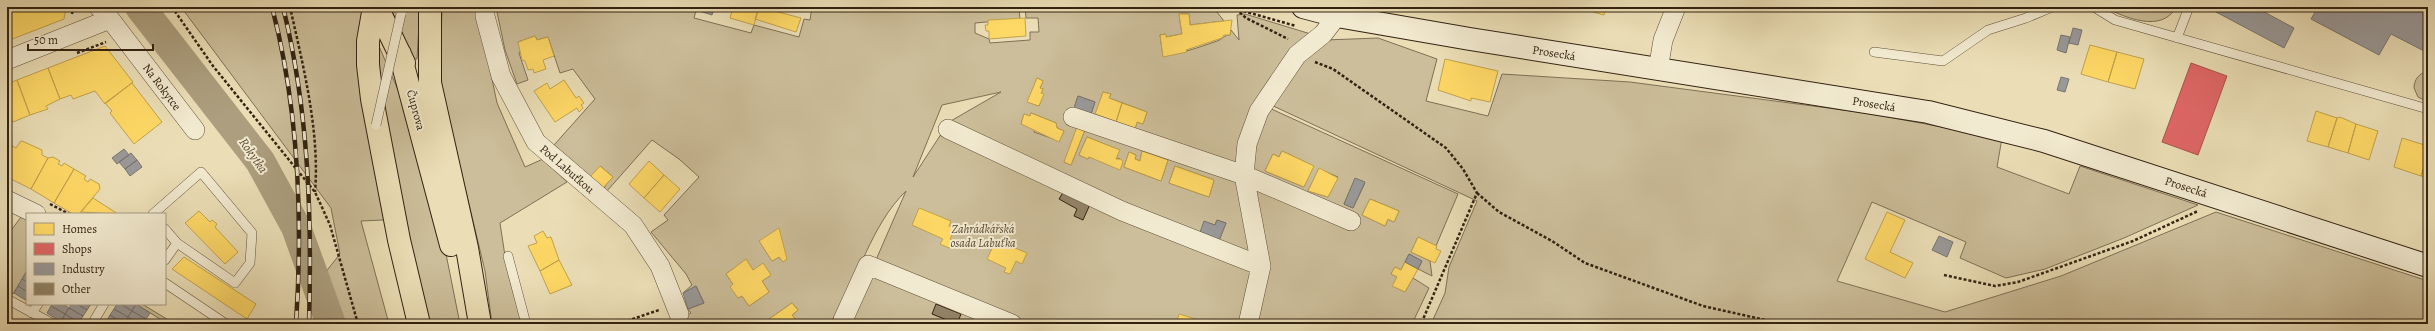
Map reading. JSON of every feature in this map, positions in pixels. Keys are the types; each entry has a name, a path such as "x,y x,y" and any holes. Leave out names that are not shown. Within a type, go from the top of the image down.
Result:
{"main road":[{"path":"374,7 368,41 368,65 376,125 399,240 419,324"},
{"path":"377,7 400,54"},
{"name":"Čuprova","path":"430,7 430,83 458,206 480,324"},
{"name":"Prosecká","path":"1301,17 1336,16 1658,70 1928,112 2044,141 2428,266"},
{"name":"Čuprova","path":"400,54 458,206"},
{"name":"Čuprova","path":"400,54 447,224 467,324"}],"street":[{"name":"Pod Labuťkou","path":"485,7 485,16 501,76 536,142 633,225 660,266 677,309"},
{"path":"1658,70 1663,40 1676,7"},
{"path":"7,60 105,13"},
{"name":"Na Rokytce","path":"105,13 195,130"},
{"path":"1248,324 1261,266 1244,175 1246,144 1259,111 1297,55 1323,34 1336,16"},
{"path":"1073,117 1244,175 1351,221"},
{"path":"948,129 1122,211 1261,266"},
{"path":"9,205 33,213"},
{"path":"842,320 868,265 1012,324"}],"lane":[{"path":"1874,52 1943,61 1988,30 2026,18 2052,7"},
{"path":"2094,7 2115,20 2428,110"},
{"path":"2177,38 2189,7"},
{"path":"376,125 401,14"},
{"path":"153,213 201,172 252,233 250,263 235,283 177,243 166,230"},
{"path":"166,259 177,243"},
{"path":"508,256 526,324"},
{"path":"166,284 226,324"},
{"path":"7,299 53,324"},
{"path":"32,313 37,305"},
{"path":"92,324 103,305"}],"path":[{"path":"172,7 213,66 315,192 330,225 358,324"},
{"path":"290,7 307,80 316,174 315,192"},
{"path":"1229,7 1301,17"},
{"path":"1236,9 1255,23 1286,37 1297,55 1334,69 1446,148 1463,169 1477,193 1499,212 1552,241 1585,263 1703,306 1783,324"},
{"path":"1421,324 1477,193"},
{"path":"1944,274 1995,286 2018,282 2133,241 2186,218 2219,198"},
{"path":"618,324 677,309"}],"green space":[{"path":"181,7 362,7 408,113 443,239 460,324 427,324 405,219 361,221 389,324 323,324 324,274 340,254 331,208"},
{"path":"390,7 420,7 417,59 414,59"},
{"path":"442,7 477,7 497,103 525,167 543,159 567,182 500,223 507,269 522,324 492,324 485,271 440,83"},
{"name":"Zahrádkářská osada Labuťka","path":"496,7 697,7 694,18 751,33 754,25 799,37 804,19 810,20 812,7 1019,7 1020,19 975,23 975,33 989,39 990,43 1030,40 1030,32 1039,32 1038,18 1026,18 1025,7 1213,7 1224,21 1190,25 1189,14 1179,14 1182,34 1166,37 1165,34 1160,35 1163,56 1184,52 1217,41 1230,35 1231,30 1239,40 1237,15 1245,14 1314,35 1267,107 1458,194 1436,246 1418,237 1411,252 1430,261 1432,276 1418,269 1422,261 1409,254 1401,270 1395,267 1391,274 1397,277 1393,286 1405,292 1413,278 1429,288 1412,324 848,324 906,191 883,220 874,236 850,287 832,320 835,324 799,324 792,315 798,310 792,303 762,324 672,324 691,313 688,309 704,303 696,286 683,293 692,285 686,274 651,232 668,220 664,215 699,177 679,159 652,140 607,191 604,188 612,176 600,166 591,177 554,145 595,99 573,69 560,73 548,37 537,40 535,36 518,42 521,50 519,53 528,80 517,84 505,50","holes":["1037,78 1043,81 1040,88 1043,89 1041,93 1043,94 1039,106 1028,102","1001,92 949,122 913,177 942,105","1103,92 1111,94 1109,98 1147,112 1143,124 1137,122 1135,129 1096,114","1078,96 1095,102 1091,114 1074,108","1031,113 1056,123 1057,128 1064,131 1059,141 1034,132 1035,129 1021,124 1024,114 1030,116","1086,127 1071,165 1064,162","1087,137 1119,150 1116,159 1119,158 1121,161 1089,157 1088,159 1079,155","1142,151 1168,160 1161,181 1124,167 1129,152 1136,155 1135,159 1140,161","1282,151 1313,166 1304,187 1265,171 1273,154 1279,157","1175,166 1214,180 1209,197 1169,183","1319,169 1338,177 1328,197 1308,191","1355,179 1365,183 1353,208 1344,204","1370,199 1399,211 1394,222 1388,219 1385,226 1362,215","1217,220 1226,223 1218,243 1204,222 1215,225","760,242 786,259 783,262 779,257 772,261","746,260 753,270 771,275 762,281 769,292 749,306 742,296 738,298 733,284 726,274"]},
{"path":"2104,7 2176,7 2170,15 2162,20 2152,22 2132,19"},
{"path":"1378,38 1437,59 1426,101 1488,116 1502,74 1630,82 1866,113 2002,138 1997,167 2069,194 2080,166 2198,205 2124,238 2045,269 2006,278 1960,258 1966,242 1872,202 1837,281 1945,312 2061,276 2216,212 2428,281 2428,324 1431,324 1445,293 1449,267 1477,201 1269,104 1297,60 1325,40"},
{"path":"2428,71 2428,102 2418,97 2414,88 2418,77 2422,73"},
{"path":"21,217 26,218 26,273 13,294 7,290 7,236"},
{"path":"138,305 144,305 175,324 168,324"}],"building: Homes":[{"path":"7,7 66,7 64,19 7,41"},
{"path":"733,7 759,7 754,25 730,18"},
{"path":"759,7 801,18 796,32 755,19"},
{"path":"1594,7 1606,7 1604,15 1593,12"},
{"path":"1179,14 1189,14 1190,25 1232,20 1230,35 1224,35 1222,38 1186,50 1187,52 1163,57 1160,35 1166,34 1166,37 1182,34"},
{"path":"1025,18 1026,36 989,39 989,31 986,31 985,25 988,25 988,20"},
{"path":"535,36 537,40 548,37 554,56 543,60 546,69 534,73 533,69 528,70 525,61 522,60 518,42"},
{"path":"2090,45 2117,52 2108,82 2081,74"},
{"path":"105,46 133,82 105,104 95,91 73,99 71,95 60,99 48,68"},
{"path":"2117,52 2144,59 2135,89 2108,82"},
{"path":"1445,59 1498,71 1490,102 1471,98 1471,101 1438,90"},
{"path":"48,68 60,99 46,106 48,109 30,115 17,80"},
{"path":"1037,78 1043,81 1040,88 1043,89 1041,93 1044,94 1039,106 1027,102"},
{"path":"17,80 30,115 13,122 11,119 7,120 7,84"},
{"path":"564,80 576,98 579,96 584,103 581,105 583,108 579,112 577,108 555,122 534,91 547,83 550,89"},
{"path":"132,83 162,122 134,144 110,113 112,111 105,103"},
{"path":"1103,92 1111,94 1109,98 1122,103 1116,122 1095,114"},
{"path":"1122,103 1147,112 1143,124 1137,122 1135,129 1116,122"},
{"path":"2316,111 2337,118 2328,147 2307,141"},
{"path":"1031,113 1056,123 1057,128 1064,131 1059,142 1021,124 1024,114 1030,116"},
{"path":"2340,117 2356,124 2348,153 2328,147 2337,118"},
{"path":"1078,124 1086,127 1071,165 1064,162"},
{"path":"2356,124 2378,131 2369,160 2348,153"},
{"path":"1087,137 1120,150 1116,159 1121,159 1123,162 1120,170 1089,157 1088,159 1079,155"},
{"path":"2402,138 2428,146 2428,154 2421,176 2394,167"},
{"path":"22,141 42,150 42,155 48,158 31,189 7,177 7,143 16,148"},
{"path":"1142,151 1168,160 1161,181 1124,167 1129,152 1136,155 1135,159 1140,161"},
{"path":"1282,151 1314,166 1304,187 1265,171 1273,154 1279,157"},
{"path":"2428,154 2428,178 2421,176"},
{"path":"53,157 60,161 58,164 62,166 64,163 74,169 54,203 31,189 48,158"},
{"path":"649,161 664,175 644,198 629,184"},
{"path":"600,166 613,177 603,188 590,177"},
{"path":"1175,166 1214,180 1209,197 1169,183"},
{"path":"1319,168 1338,178 1328,197 1308,191"},
{"path":"74,169 86,176 84,179 88,182 90,179 99,184 100,189 80,213 71,213 54,203"},
{"path":"664,175 680,189 660,212 644,198"},
{"path":"93,198 116,213 100,213 81,212"},
{"path":"1370,199 1399,211 1394,222 1388,219 1385,226 1362,215"},
{"path":"919,208 951,221 949,226 955,229 950,239 952,240 949,248 940,244 943,239 912,225"},
{"path":"199,211 210,222 212,220 217,224 215,227 238,252 225,264 185,223"},
{"path":"1887,212 1905,220 1890,252 1913,263 1905,278 1865,259"},
{"path":"779,228 787,259 783,262 779,257 772,261 759,241"},
{"path":"543,231 547,238 551,237 559,260 540,271 528,246 537,243 534,236"},
{"path":"1418,237 1437,246 1436,249 1441,251 1435,263 1411,252"},
{"path":"996,240 1027,253 1022,264 1016,261 1010,274 1004,272 1006,268 987,259"},
{"path":"184,257 256,304 247,319 172,269"},
{"path":"746,259 753,270 763,263 771,275 762,281 769,292 749,306 742,296 738,298 730,287 733,284 726,274"},
{"path":"559,260 572,285 550,294 540,271"},
{"path":"1405,262 1418,269 1405,292 1392,286 1397,277 1391,274 1395,267 1401,270"},
{"path":"792,303 798,310 792,315 799,324 762,324"},
{"path":"1179,314 1205,322 1204,324 1176,324"}],"building: Shops":[{"path":"2191,63 2227,76 2198,155 2162,142"}],"building: Industry":[{"path":"697,7 714,8 712,15 696,10"},
{"path":"712,7 725,7 724,11"},
{"path":"2219,7 2255,7 2294,28 2284,48 2216,12"},
{"path":"2318,7 2428,7 2428,53 2391,34 2379,55 2311,19"},
{"path":"2073,28 2082,30 2078,45 2069,43"},
{"path":"2061,35 2070,37 2066,53 2057,50"},
{"path":"2061,77 2069,79 2065,92 2057,90"},
{"path":"1078,96 1095,102 1091,114 1074,108"},
{"path":"124,149 129,155 117,164 112,158"},
{"path":"131,153 137,160 125,169 119,162"},
{"path":"137,160 142,167 130,176 125,169"},
{"path":"1355,178 1365,182 1353,208 1344,204"},
{"path":"1217,220 1226,223 1218,243 1199,235 1204,221 1215,225"},
{"path":"1939,236 1953,242 1947,257 1932,250"},
{"path":"1409,254 1422,261 1418,269 1405,262"},
{"path":"26,272 26,281 22,279"},
{"path":"22,279 26,281 26,291 18,286"},
{"path":"18,286 26,291 26,300 14,293"},
{"path":"696,286 704,303 688,309 683,293"},
{"path":"64,305 69,308 65,314 51,306"},
{"path":"71,305 79,305 87,310 83,316 69,308"},
{"path":"79,305 90,305 87,310"},
{"path":"116,305 123,305 132,311 128,317 114,309"},
{"path":"123,305 135,305 132,311"},
{"path":"135,305 138,305 150,313 146,319 132,311"},
{"path":"51,306 65,314 61,322 47,313"},
{"path":"69,308 83,316 79,323 65,314"},
{"path":"114,309 128,317 124,324 110,315"},
{"path":"132,311 146,319 143,324 138,324 128,317"},
{"path":"65,314 79,323 65,324 61,322"},
{"path":"110,315 124,324 109,324 106,322"},
{"path":"128,317 138,324 124,324"}],"building: Other":[{"path":"1065,189 1091,202 1083,220 1074,216 1077,209 1059,199"},
{"path":"936,304 961,314 957,324 932,314"}],"waterway":[{"name":"Rokytka","path":"140,7 260,161 296,227 331,324"}],"railway":[{"path":"272,7 288,85 297,164 299,244 296,324"},
{"path":"283,7 292,46 307,165 310,244 309,324"}]}
